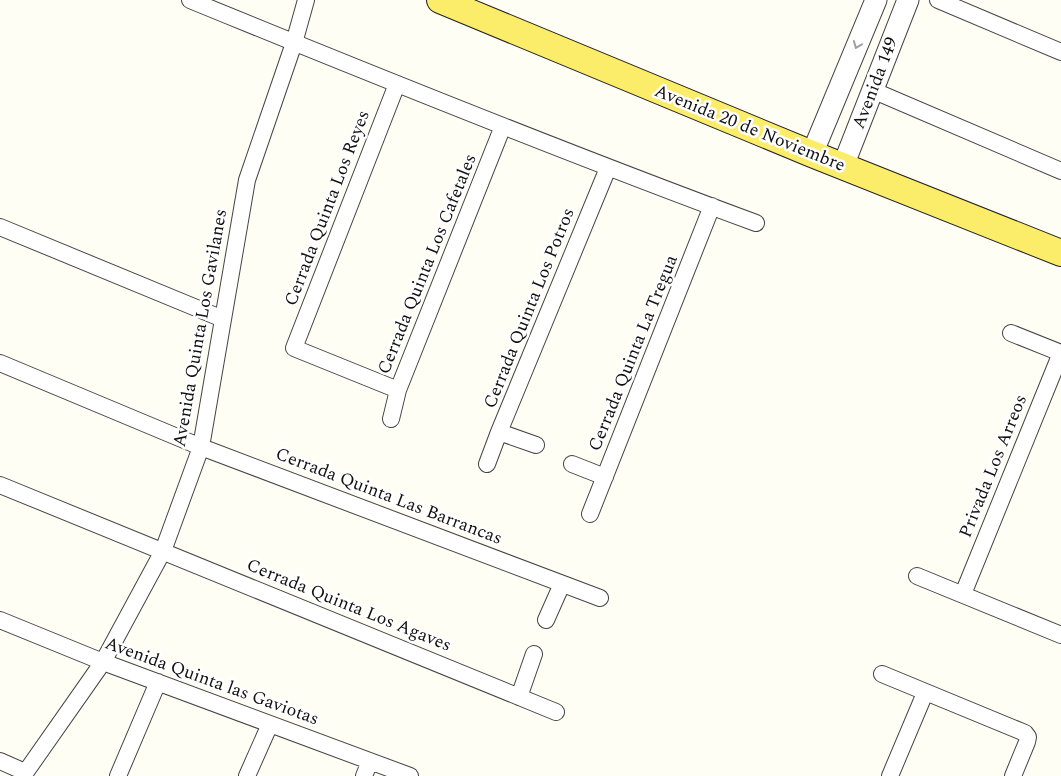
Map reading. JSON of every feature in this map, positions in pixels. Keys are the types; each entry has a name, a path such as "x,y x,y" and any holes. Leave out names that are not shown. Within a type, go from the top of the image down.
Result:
{"main road":[{"name":"Avenida 20 de Noviembre","path":"440,0 812,154 1061,253"}],"street":[{"path":"190,0 608,168 756,223"},
{"name":"Avenida Quinta Los Gavilanes","path":"24,774 103,662 163,551 201,446 248,180 294,43 306,0"},
{"name":"Avenida 149","path":"812,154 876,0"},
{"name":"Avenida 149","path":"843,166 908,0"},
{"path":"938,0 1061,52"},
{"name":"Cerrada Quinta Los Reyes","path":"397,84 294,348 398,390"},
{"path":"872,90 1061,171"},
{"name":"Cerrada Quinta Los Cafetales","path":"391,419 398,390 503,126"},
{"name":"Cerrada Quinta Los Potros","path":"487,464 608,168"},
{"name":"Cerrada Quinta La Tregua","path":"590,514 712,206"},
{"path":"0,227 223,319"},
{"path":"1012,334 1061,353"},
{"name":"Privada Los Arreos","path":"962,594 1061,353"},
{"name":"Cerrada Quinta Las Barrancas","path":"0,363 201,446 600,598"},
{"path":"499,432 536,445"},
{"path":"572,464 605,477"},
{"name":"Cerrada Quinta Los Agaves","path":"0,485 556,712"},
{"path":"917,576 1061,635"},
{"path":"546,620 562,584"},
{"name":"Avenida Quinta las Gaviotas","path":"0,620 103,662 270,724 367,769 410,776"},
{"path":"519,697 534,654"},
{"path":"882,674 1025,733 1028,737 1027,742 1013,776"},
{"path":"118,776 158,682"},
{"path":"890,776 925,693"},
{"path":"247,776 270,724"},
{"path":"0,761 24,774"}]}
